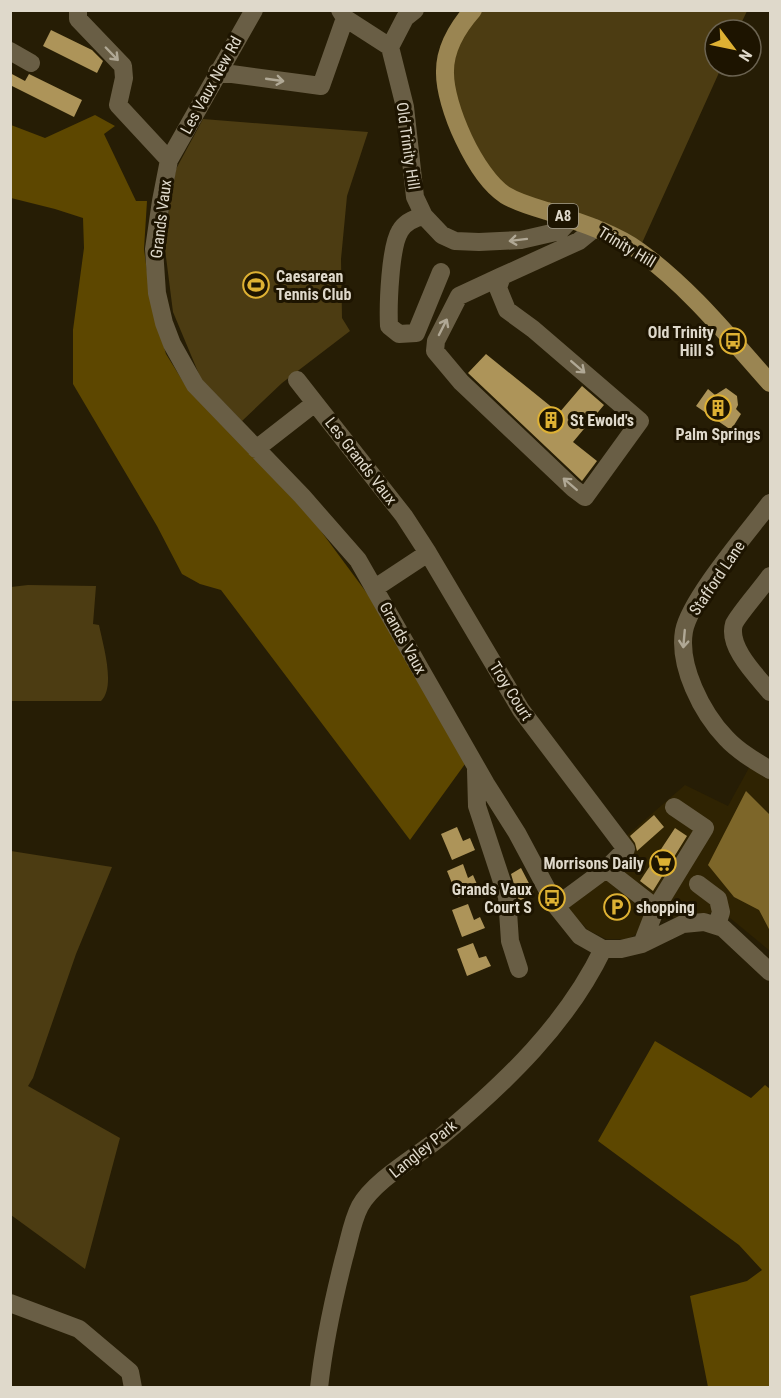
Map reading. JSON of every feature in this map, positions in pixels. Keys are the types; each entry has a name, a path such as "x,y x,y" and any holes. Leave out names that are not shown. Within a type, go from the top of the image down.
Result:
{"main road":[{"name":"Trinity Hill","path":"473,10 464,20 449,48 445,71 448,94 460,130 474,159 491,183 518,201 595,228 636,249 672,276 771,383"}],"street":[{"name":"Les Vaux New Rd","path":"169,160 254,10"},
{"path":"217,72 321,86 343,14 390,47 405,18 415,10"},
{"path":"78,11 78,19 123,66 124,78 118,105 169,160"},
{"name":"Old Trinity Hill","path":"390,47 405,107 415,197 424,216 442,235 455,241 521,240 560,231 571,219"},
{"path":"10,51 31,63"},
{"name":"Grands Vaux","path":"169,160 154,249 157,293 172,344 195,385 326,522 358,560 476,767 518,833 556,906 580,936 603,949"},
{"path":"424,216 414,218 400,230 394,245 389,326 399,334 416,333 441,272"},
{"path":"502,276 498,288 507,310 533,329 640,421 585,496 573,488 461,382 435,351 436,341 459,296 502,276 579,241 595,228"},
{"path":"297,380 315,403"},
{"name":"Les Grands Vaux","path":"256,449 315,403 404,516 428,553"},
{"name":"Stafford Lane","path":"771,503 715,575 692,610 684,630 683,652 690,681 702,705 726,738 771,770"},
{"path":"375,588 428,553"},
{"name":"Troy Court","path":"428,553 521,710 627,849 606,869"},
{"path":"771,576 734,624 734,636 740,655 771,692"},
{"path":"476,767 477,806 507,897 510,942 519,969"},
{"path":"642,944 656,908 705,828 674,807"},
{"path":"556,906 606,869 656,908"},
{"path":"698,884 718,899 721,912 717,925"},
{"path":"603,949 621,949 642,944 683,924 704,922 717,925 771,972"},
{"name":"Langley Park","path":"318,1388 323,1345 335,1291 352,1227 361,1205 374,1188 443,1135 508,1076 548,1034 581,989 603,949"},
{"path":"10,1303 80,1329 132,1380"}],"shaded area":[{"path":"482,11 747,11 744,18 703,18 703,78 717,78 642,243 509,191 492,175 462,117 451,73 457,50 467,29"},
{"path":"95,115 115,126 104,134 136,201 147,201 144,249 151,302 166,354 184,383 312,519 372,600 465,764 410,840 221,590 200,584 182,574 157,526 73,384 73,330 84,248 83,218 11,198 11,125 45,138"},
{"name":"Caesarean Tennis Club","path":"203,119 368,132 347,196 341,259 342,318 350,331 282,383 242,421 201,379 173,312 165,249 169,208 176,169"},
{"path":"96,586 93,624 99,625 108,676 108,686 101,701 11,701 11,587"},
{"path":"750,766 770,777 770,951 721,912 662,919 628,939 606,939 588,930 566,907 624,838 685,785 728,806"},
{"path":"746,791 770,815 770,931 759,910 734,897 708,865"},
{"path":"11,851 112,867 76,954 33,1078 28,1086 120,1138 85,1269 11,1215"},
{"path":"655,1041 751,1098 765,1085 770,1089 770,1387 708,1387 690,1296 747,1281 762,1270 739,1245 598,1141"}],"building":[{"path":"51,30 92,50 103,61 97,73 43,46"},
{"path":"10,73 25,81 29,74 82,100 74,117 10,85"},
{"name":"St Ewold's","path":"486,354 559,413 582,386 604,405 573,442 597,461 582,481 468,373"},
{"name":"Palm Springs","path":"726,388 737,396 736,409 741,414 731,430 696,406 708,389 715,395"},
{"path":"654,815 664,827 637,851 630,836"},
{"path":"457,827 463,841 470,838 475,850 452,860 441,834"},
{"name":"Morrisons Daily","path":"675,828 687,836 653,891 640,881"},
{"path":"463,864 468,878 473,875 479,889 458,898 447,871"},
{"path":"521,868 534,893 519,901 511,874"},
{"path":"468,904 474,920 480,917 485,928 462,937 452,910"},
{"path":"473,943 479,958 486,956 491,966 467,976 457,949"}],"place":[{"name":"Caesarean Tennis Club","path":"256,285"},
{"name":"Old Trinity Hill S","path":"733,341"},
{"name":"Palm Springs","path":"718,408"},
{"name":"St Ewold's","path":"551,420"},
{"name":"Morrisons Daily","path":"663,863"},
{"name":"Grands Vaux Court S","path":"552,898"},
{"name":"shopping","path":"617,907"}]}
